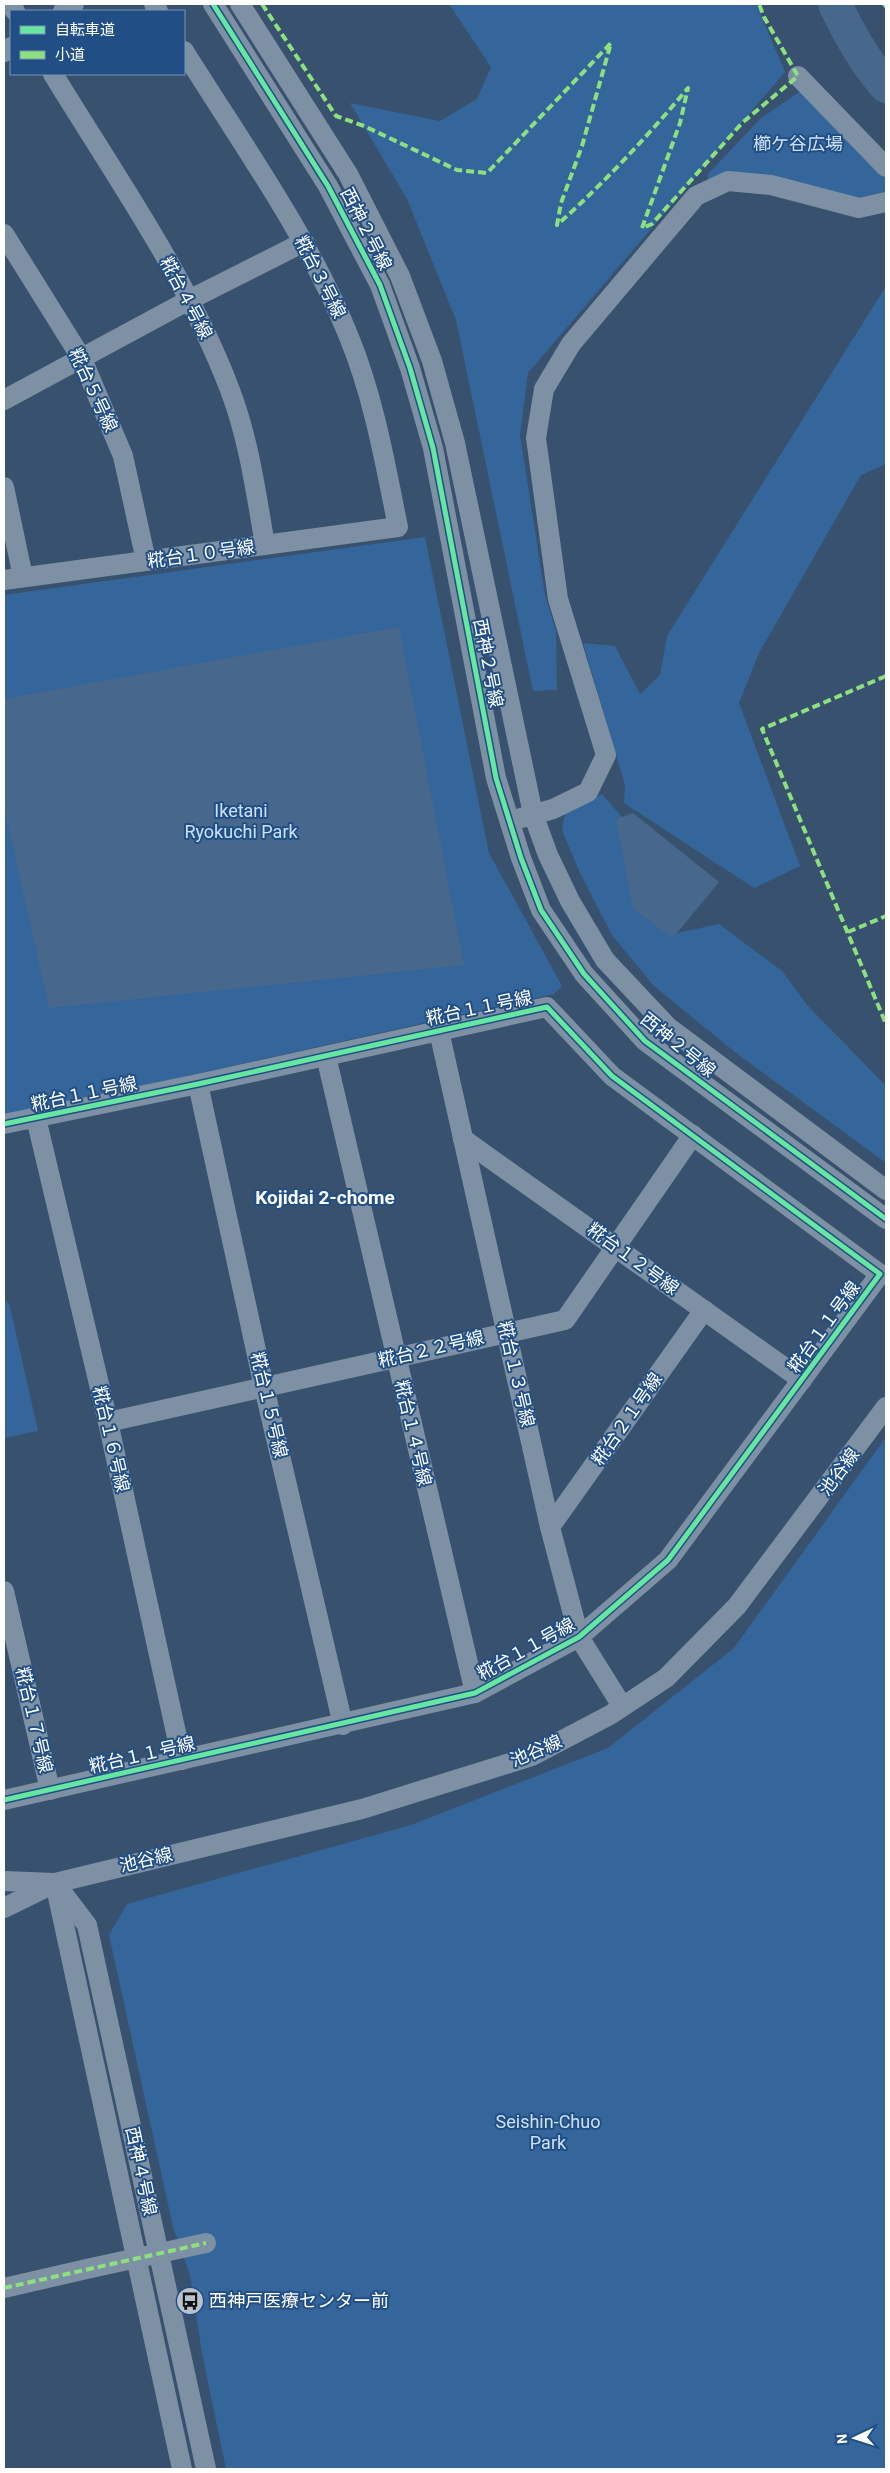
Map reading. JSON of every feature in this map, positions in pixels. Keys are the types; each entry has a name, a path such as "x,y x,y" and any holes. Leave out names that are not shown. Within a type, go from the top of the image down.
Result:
{"street":[{"name":"西神２号線","path":"213,4 328,186 380,286 410,368 433,448 496,778 509,821 541,910 584,974 645,1041 886,1218"},
{"name":"西神２号線","path":"240,4 348,174 400,276 432,361 455,443 533,814 548,854 570,902 605,960 668,1027 886,1190"},
{"name":"糀台３号線","path":"185,54 304,242 349,337 376,421 398,528"},
{"name":"糀台４号線","path":"54,75 191,299 230,391 251,464 265,545"},
{"path":"798,76 886,167"},
{"path":"509,821 553,809 588,792 606,755 558,599 536,438 544,389 571,344 696,196 728,181 771,185 859,208 886,202"},
{"name":"糀台５号線","path":"4,234 82,359 123,456 146,561"},
{"path":"4,400 191,299 304,242"},
{"path":"4,487 24,578"},
{"name":"糀台１０号線","path":"4,580 398,528"},
{"name":"糀台１１号線","path":"4,1124 198,1084 547,1007 612,1076 880,1274 668,1560 579,1637 475,1693 343,1725 4,1800"},
{"name":"糀台１３号線","path":"439,1031 550,1527 579,1637 622,1706"},
{"name":"糀台１４号線","path":"326,1056 475,1693"},
{"name":"糀台１５号線","path":"198,1084 264,1387 343,1725"},
{"name":"糀台１６号線","path":"36,1118 108,1422 182,1760"},
{"name":"糀台２２号線","path":"108,1422 564,1320 693,1135"},
{"name":"糀台１２号線","path":"463,1139 615,1245 802,1380"},
{"name":"糀台２１号線","path":"550,1527 704,1310"},
{"name":"池谷線","path":"55,1883 362,1809 532,1756 622,1706 666,1678 738,1606 886,1407"},
{"name":"糀台１７号線","path":"4,1591 50,1790"},
{"path":"4,1881 55,1883"},
{"path":"4,1908 55,1883"},
{"name":"西神４号線","path":"55,1883 182,2469"},
{"name":"西神４号線","path":"55,1883 87,1925 206,2469"},
{"path":"4,2288 206,2243"}],"green space":[{"path":"449,4 756,4 785,72 528,373 520,435 545,595 556,631 557,690 533,691 456,320 407,199 350,103 440,121 477,99 491,67"},
{"name":"櫛ケ谷広場","path":"805,88 886,176 886,192 856,198 708,182 708,174 760,119"},
{"path":"886,286 886,464 861,475 759,653 739,703 800,866 754,888 624,803 625,785 583,643 615,646 640,694 660,675 667,636"},
{"name":"Iketani Ryokuchi Park","path":"425,537 489,853 562,986 554,994 4,1117 4,595"},
{"path":"602,794 622,817 616,819 673,938 677,933 719,924 782,971 808,1006 886,1086 886,1163 736,1053 653,985 612,935 580,873 562,830 565,813"},
{"path":"4,1301 9,1303 38,1431 4,1438"},
{"name":"Seishin-Chuo Park","path":"886,1437 886,2469 226,2469 202,2353 190,2275 173,2227 109,1935 127,1904 411,1825 608,1748 734,1648"}],"shaded area":[{"path":"399,627 464,965 49,1008 4,807 4,699"},
{"path":"633,813 719,882 673,938 633,909 616,819"}],"waterway":[{"path":"835,4 858,47 886,86"}],"marked path":[{"path":"262,4 336,116 364,126 457,170 487,173 611,43 582,146 561,203 557,225 625,159 688,88 680,123 642,228 652,224 742,123 798,76 764,17 759,4"},
{"path":"886,676 762,729 886,1024"},
{"path":"848,932 886,916"},
{"path":"4,2288 206,2243"}],"cycle path":[{"path":"213,4 328,186 380,285 410,368 433,448 496,778 521,858 541,910 584,974 645,1041 886,1219"},
{"path":"4,1124 198,1084 547,1007 612,1076 880,1274 668,1560 579,1637 475,1693 4,1800"}],"place":[{"name":"西神戸医療センター前","path":"190,2301"}],"district":[{"name":"Kojidai 2-chome","path":"325,1197"}]}
